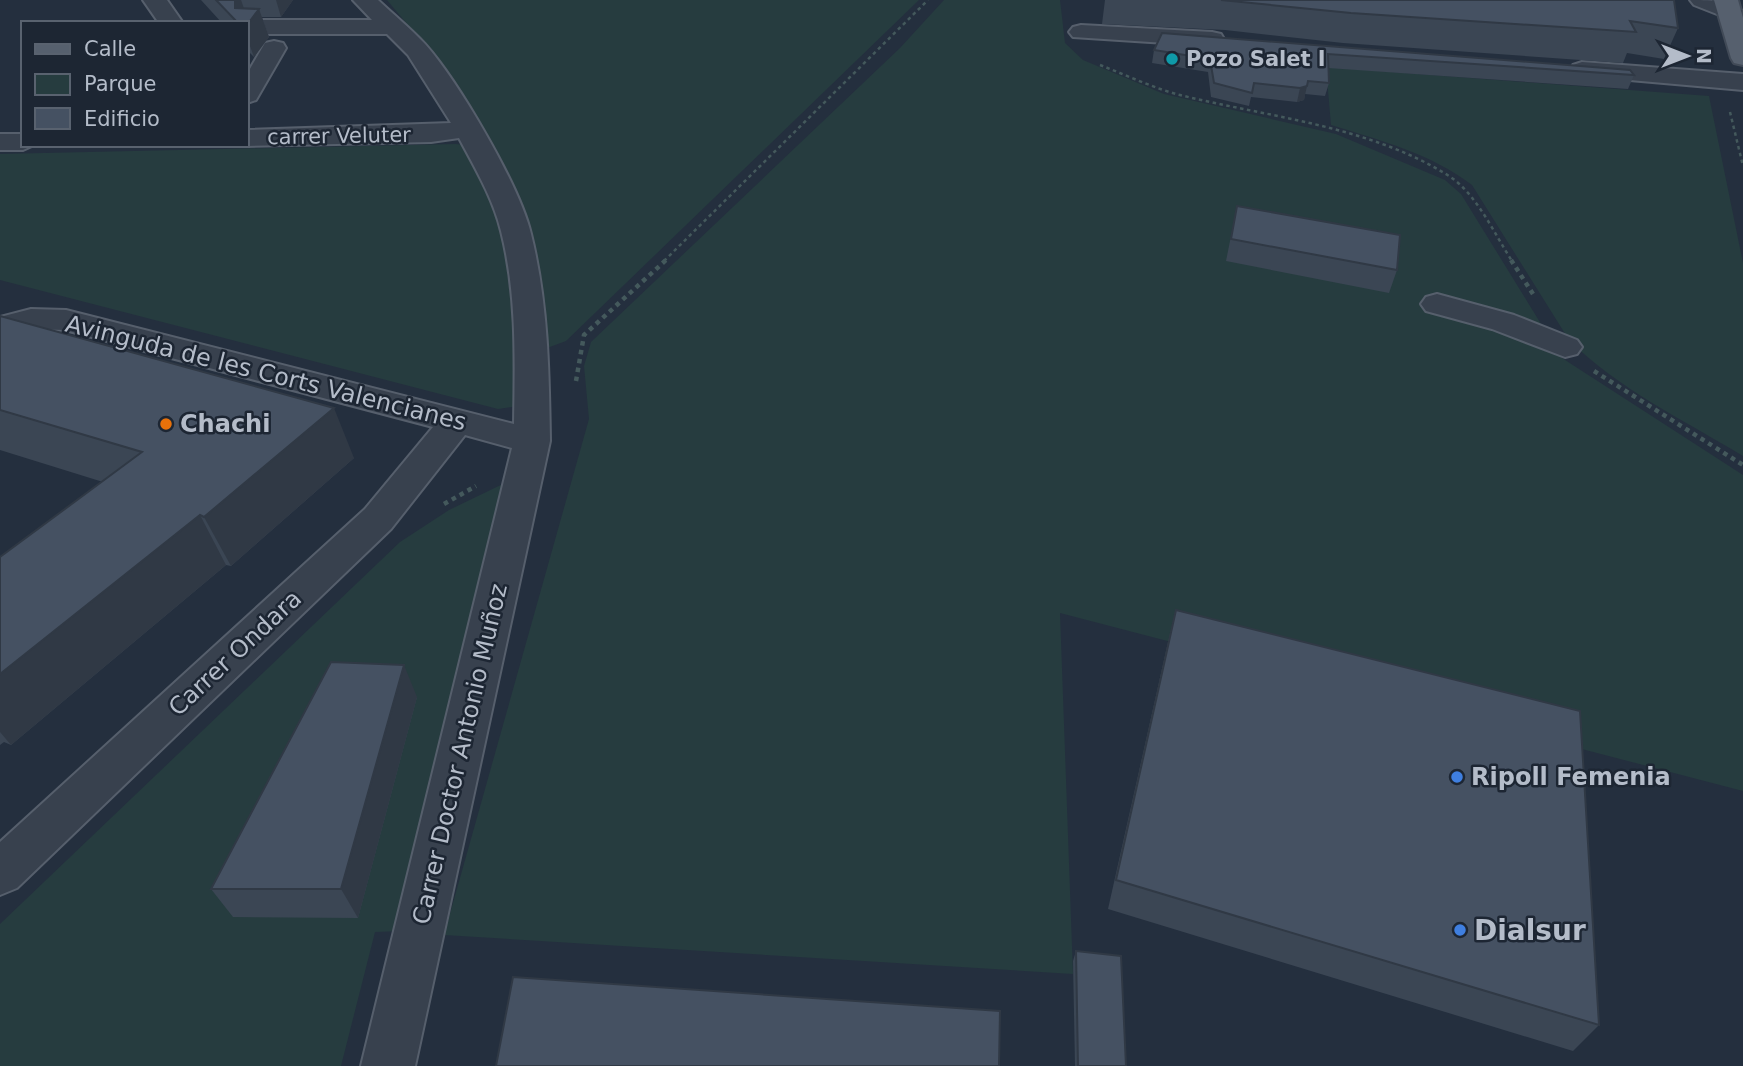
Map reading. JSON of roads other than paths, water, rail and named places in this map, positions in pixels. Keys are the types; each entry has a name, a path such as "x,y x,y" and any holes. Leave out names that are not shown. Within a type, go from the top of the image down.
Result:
{"main road":[{"path":"1728,6 1743,58"}],"street":[{"path":"155,0 170,21"},
{"name":"Carrer Doctor Antonio Muñoz","path":"365,0 417,50 445,89 499,186 516,231 527,291 532,347 529,454 388,1066"},
{"path":"1702,0 1728,6"},
{"path":"248,27 394,27"},
{"path":"1081,32 1238,41"},
{"path":"248,93 274,48"},
{"path":"1556,68 1743,82"},
{"path":"0,119 21,118"},
{"name":"carrer Veluter","path":"248,138 431,134 468,129"},
{"path":"0,142 21,142"},
{"path":"1437,304 1503,322 1565,347"},
{"name":"Avinguda de les Corts Valencianes","path":"0,327 30,319 66,320 457,421 529,454"},
{"name":"Carrer Ondara","path":"0,873 378,519 457,421"}],"place":[{"name":"Pozo Salet I","path":"1172,59"},
{"name":"Chachi","path":"166,424"},
{"name":"Ripoll Femenia","path":"1457,777"},
{"name":"Dialsur","path":"1460,930"}]}
